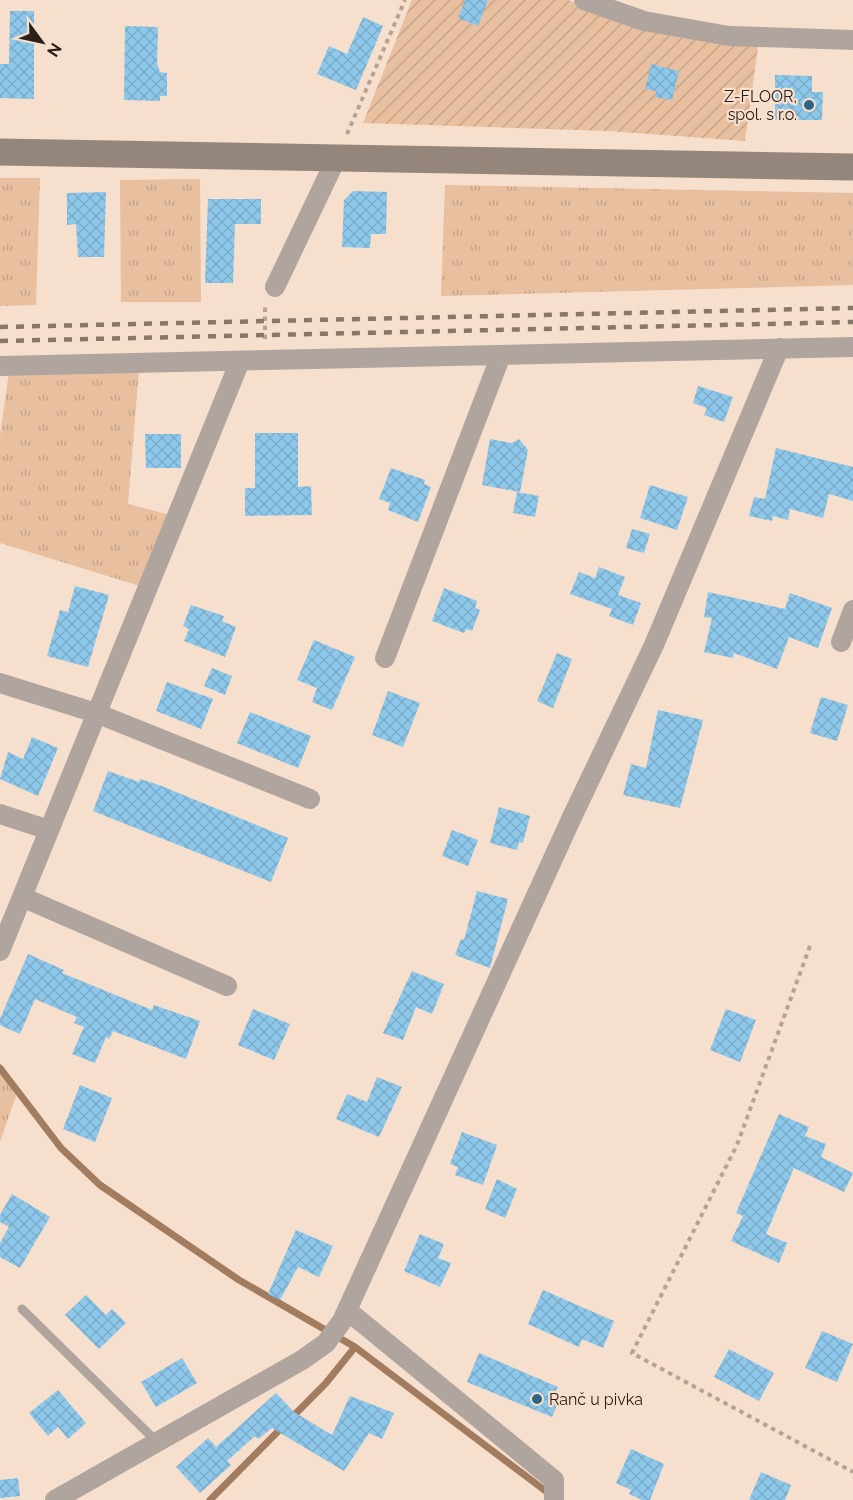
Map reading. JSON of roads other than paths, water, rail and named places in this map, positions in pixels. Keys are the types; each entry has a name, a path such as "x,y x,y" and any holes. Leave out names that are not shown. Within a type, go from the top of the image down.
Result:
{"main road":[{"path":"0,152 853,167"}],"street":[{"path":"584,0 644,21 729,36 853,40"},
{"path":"275,287 337,157"},
{"path":"0,366 853,347"},
{"path":"55,1500 302,1360 327,1343 345,1316 572,817 654,645 779,348"},
{"path":"385,658 501,355"},
{"path":"0,951 240,361"},
{"path":"841,642 853,610"},
{"path":"0,682 96,713 310,799"},
{"path":"0,814 50,830"},
{"path":"22,897 227,986"},
{"path":"345,1316 555,1480 554,1500"}],"lane":[{"path":"22,1309 157,1442"}],"waterway":[{"path":"0,1068 61,1148 100,1185 239,1280 355,1347"},
{"path":"210,1500 326,1383 355,1347 551,1495"}],"railway":[{"path":"0,327 853,308"},
{"path":"0,341 853,322"}],"place":[{"name":"Z-FLOOR, spol. s r.o.","path":"809,105"},
{"name":"Ranč u pivka","path":"537,1399"}]}
